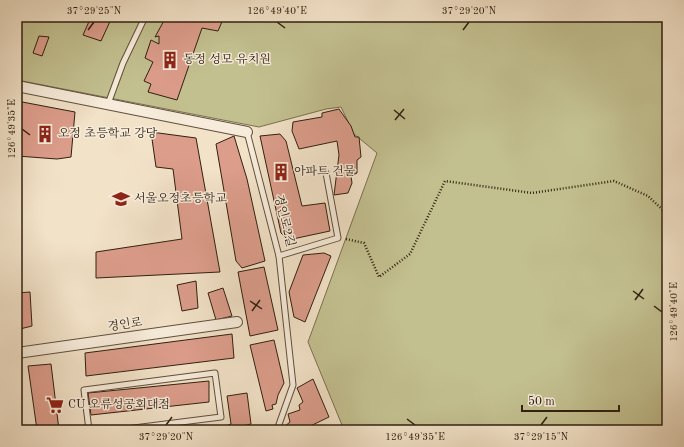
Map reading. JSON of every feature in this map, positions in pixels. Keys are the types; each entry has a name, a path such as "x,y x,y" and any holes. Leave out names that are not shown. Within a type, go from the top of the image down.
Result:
{"street":[{"name":"경인로2길","path":"17,86 247,132"},
{"name":"경인로","path":"17,353 237,322"}],"lane":[{"path":"108,104 123,63 145,17"},
{"name":"경인로2길","path":"247,132 279,256 293,385 277,430"},
{"path":"279,256 338,238 326,173"},
{"path":"89,430 84,390 215,373 221,417 118,430"}],"path":[{"path":"338,238 364,243 379,277 410,254 445,181 532,193 614,181 648,196 667,214"}],"shaded area":[{"path":"17,17 667,17 667,430 344,430 308,342 377,153 354,134 341,107 326,109 259,127 17,80"}],"building":[{"path":"91,17 112,17 101,41 83,35"},
{"name":"동정 성모 유치원","path":"166,17 224,17 218,31 202,28 177,100 148,92 151,84 144,81 153,62 145,58 151,40 159,44 159,36 155,37"},
{"path":"39,36 49,37 42,56 33,53"},
{"name":"오정 초등학교 강당","path":"17,101 75,112 71,157 57,159 17,156"},
{"name":"아파트 건물","path":"339,109 351,126 355,137 359,137 361,157 357,160 357,173 351,176 352,183 348,193 334,195 339,155 337,141 299,149 292,131 293,122 322,117 322,113"},
{"path":"151,132 196,138 220,272 96,278 96,252 182,239 173,169 156,167"},
{"name":"아파트 건물","path":"280,134 286,141 302,206 325,203 330,231 288,240 281,233 260,136"},
{"path":"234,136 247,179 265,261 242,268 236,261 216,144"},
{"path":"324,253 331,256 305,322 294,317 289,292 303,255"},
{"path":"264,267 278,330 250,336 238,272"},
{"path":"196,281 198,308 182,311 177,285"},
{"path":"223,288 232,316 216,320 208,293"},
{"path":"30,292 32,326 20,329 17,293"},
{"path":"232,334 234,358 86,376 85,353"},
{"path":"274,340 284,383 278,395 276,404 272,405 273,409 266,411 250,345"},
{"path":"51,364 59,430 37,430 28,366"},
{"path":"313,379 329,417 302,430 286,430 284,427 290,422 288,414 300,410 299,405 303,402 297,388"},
{"path":"209,381 209,402 91,415 88,393"},
{"path":"247,393 251,424 243,426 243,430 224,430 223,427 231,424 227,396"},
{"path":"218,427 218,430 187,430"}],"place":[{"name":"동정 성모 유치원","path":"170,60"},
{"name":"오정 초등학교 강당","path":"45,134"},
{"name":"아파트 건물","path":"281,172"},
{"name":"서울오정초등학교","path":"121,199"},
{"name":"CU 오류성공회대점","path":"55,405"}]}
